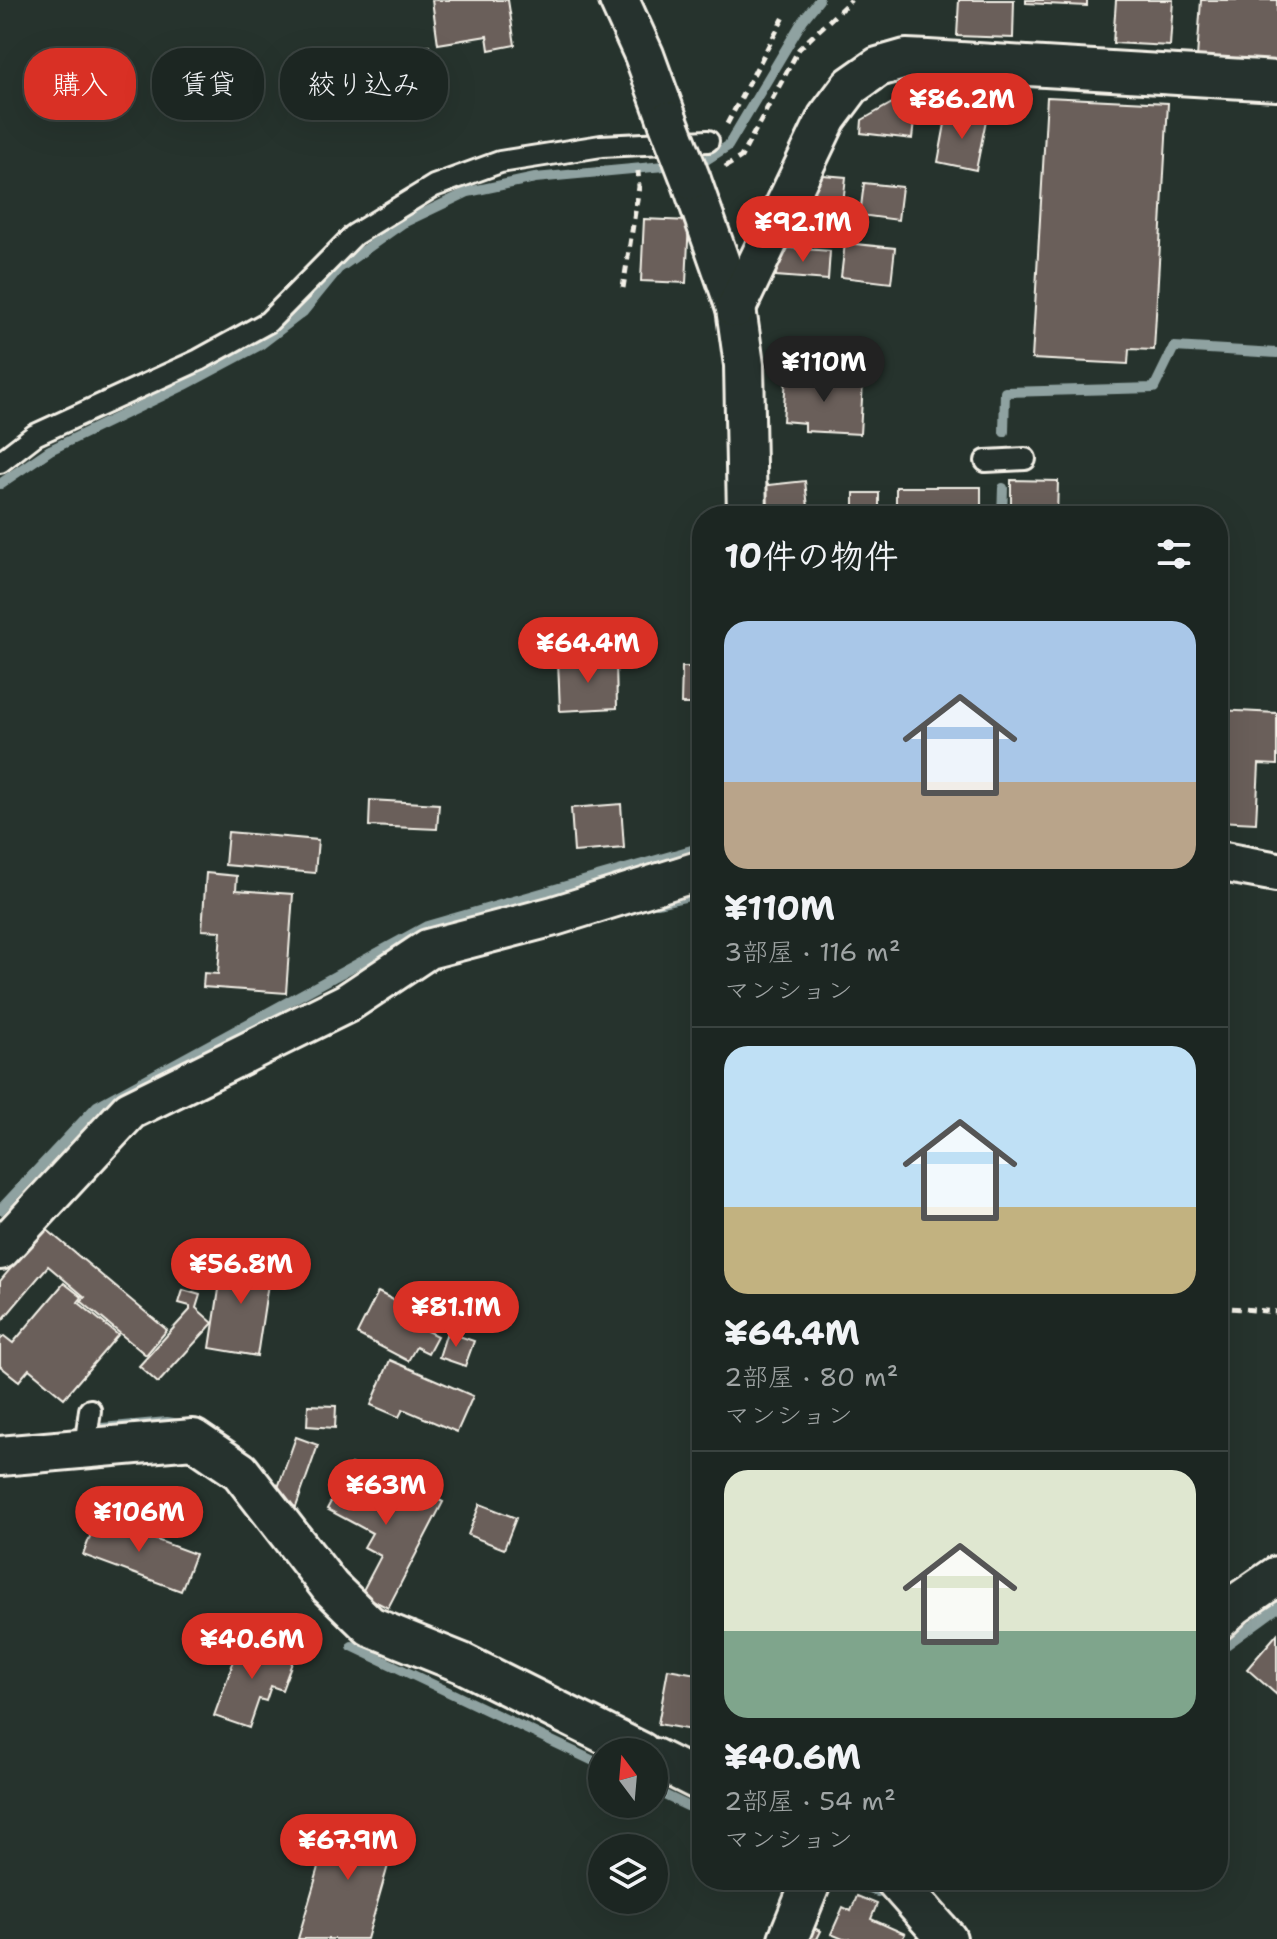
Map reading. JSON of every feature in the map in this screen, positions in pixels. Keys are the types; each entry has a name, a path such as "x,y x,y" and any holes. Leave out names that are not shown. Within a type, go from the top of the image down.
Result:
{"street":[{"path":"619,0 644,55 668,121 704,176 736,308 744,365 747,506"},
{"path":"736,308 827,118 851,86 878,67 906,59 1277,81"},
{"path":"1228,863 1277,872"},
{"path":"0,1250 130,1110 347,1003 428,949 554,916 692,873"},
{"path":"0,1456 193,1439 240,1471 330,1587 370,1626 462,1663 613,1738"},
{"path":"1228,1613 1277,1576"},
{"path":"668,1765 692,1777"},
{"path":"788,1939 808,1890"},
{"path":"904,1890 947,1939"}],"lane":[{"path":"0,462 35,435 199,360 268,322 354,235 434,186 500,162 601,146 708,141"},
{"path":"986,461 1025,459"},
{"path":"85,1448 90,1410"}],"path":[{"path":"704,176 741,157 799,49 851,0"},
{"path":"708,141 728,123 785,15"},
{"path":"623,288 639,187"},
{"path":"1228,1308 1277,1312"}],"building":[{"path":"432,0 508,0 515,45 489,50 487,36 438,44"},
{"path":"959,0 1014,0 1013,38 957,36"},
{"path":"1026,0 1087,0 1087,6 1026,3"},
{"path":"1116,0 1173,0 1170,46 1113,43"},
{"path":"1201,0 1277,0 1277,64 1197,58"},
{"path":"1047,97 1168,103 1154,350 1129,349 1128,364 1032,359"},
{"path":"894,102 916,104 912,139 861,133 862,120"},
{"path":"947,113 986,120 976,170 938,162"},
{"path":"811,174 846,177 842,213 808,210"},
{"path":"864,183 902,187 898,220 860,215"},
{"path":"644,219 689,221 686,283 641,281"},
{"path":"845,243 895,248 891,283 841,277"},
{"path":"778,247 830,251 828,280 776,276"},
{"path":"786,377 863,381 860,434 805,431 805,423 783,421"},
{"path":"1011,480 1058,481 1057,506 1011,506"},
{"path":"805,481 808,506 763,506 760,486"},
{"path":"896,487 981,487 981,506 896,506"},
{"path":"854,493 879,493 879,506 854,506"},
{"path":"616,660 617,708 560,711 558,661"},
{"path":"682,667 692,667 692,704 681,704"},
{"path":"1228,711 1277,713 1277,765 1259,764 1256,823 1228,822"},
{"path":"370,800 439,804 437,829 369,826"},
{"path":"621,804 624,848 574,852 571,808"},
{"path":"228,832 318,840 315,873 225,865"},
{"path":"206,873 237,876 236,890 293,894 286,993 203,987 204,973 218,974 221,931 202,930"},
{"path":"45,1228 167,1330 146,1355 81,1301 85,1297 48,1266 0,1323 0,1281"},
{"path":"224,1257 271,1264 257,1356 210,1348"},
{"path":"64,1283 82,1297 78,1302 118,1335 64,1398 29,1369 19,1381 0,1366 0,1340 4,1336 13,1343"},
{"path":"183,1290 200,1295 196,1308 213,1323 158,1383 139,1366 190,1310 190,1306 179,1303"},
{"path":"378,1292 432,1320 427,1331 437,1336 428,1353 416,1347 408,1361 357,1334"},
{"path":"447,1332 474,1341 465,1366 439,1357"},
{"path":"390,1360 473,1396 457,1432 403,1409 399,1417 371,1405"},
{"path":"308,1405 336,1406 335,1428 307,1426"},
{"path":"296,1437 318,1445 296,1507 274,1499"},
{"path":"351,1464 382,1480 377,1490 400,1502 408,1484 443,1502 388,1608 361,1594 381,1556 364,1547 372,1533 327,1509"},
{"path":"480,1504 516,1518 504,1549 468,1535"},
{"path":"97,1518 195,1554 181,1591 83,1555"},
{"path":"1277,1634 1277,1695 1247,1669"},
{"path":"242,1638 294,1657 282,1690 271,1686 266,1701 259,1699 249,1728 214,1716"},
{"path":"668,1669 692,1673 692,1730 658,1724"},
{"path":"334,1816 397,1834 367,1939 298,1939"},
{"path":"857,1896 877,1904 871,1919 905,1934 902,1939 843,1939 831,1934 843,1907 851,1911"},
{"path":"811,1927 821,1931 817,1939 807,1939"}],"waterway":[{"path":"691,164 701,163 728,146 803,20 819,0"},
{"path":"0,484 50,450 260,345 303,312 338,269 403,223 468,192 535,178 675,165"},
{"path":"1004,432 1005,392 1154,388 1174,347 1277,353"},
{"path":"1002,506 1003,488"},
{"path":"0,1210 97,1106 427,926 692,850"},
{"path":"657,903 692,895"},
{"path":"102,1428 167,1422 180,1424"},
{"path":"1228,1644 1277,1608"},
{"path":"352,1646 588,1758"},
{"path":"668,1797 692,1808"},
{"path":"873,1890 878,1892"}]}
